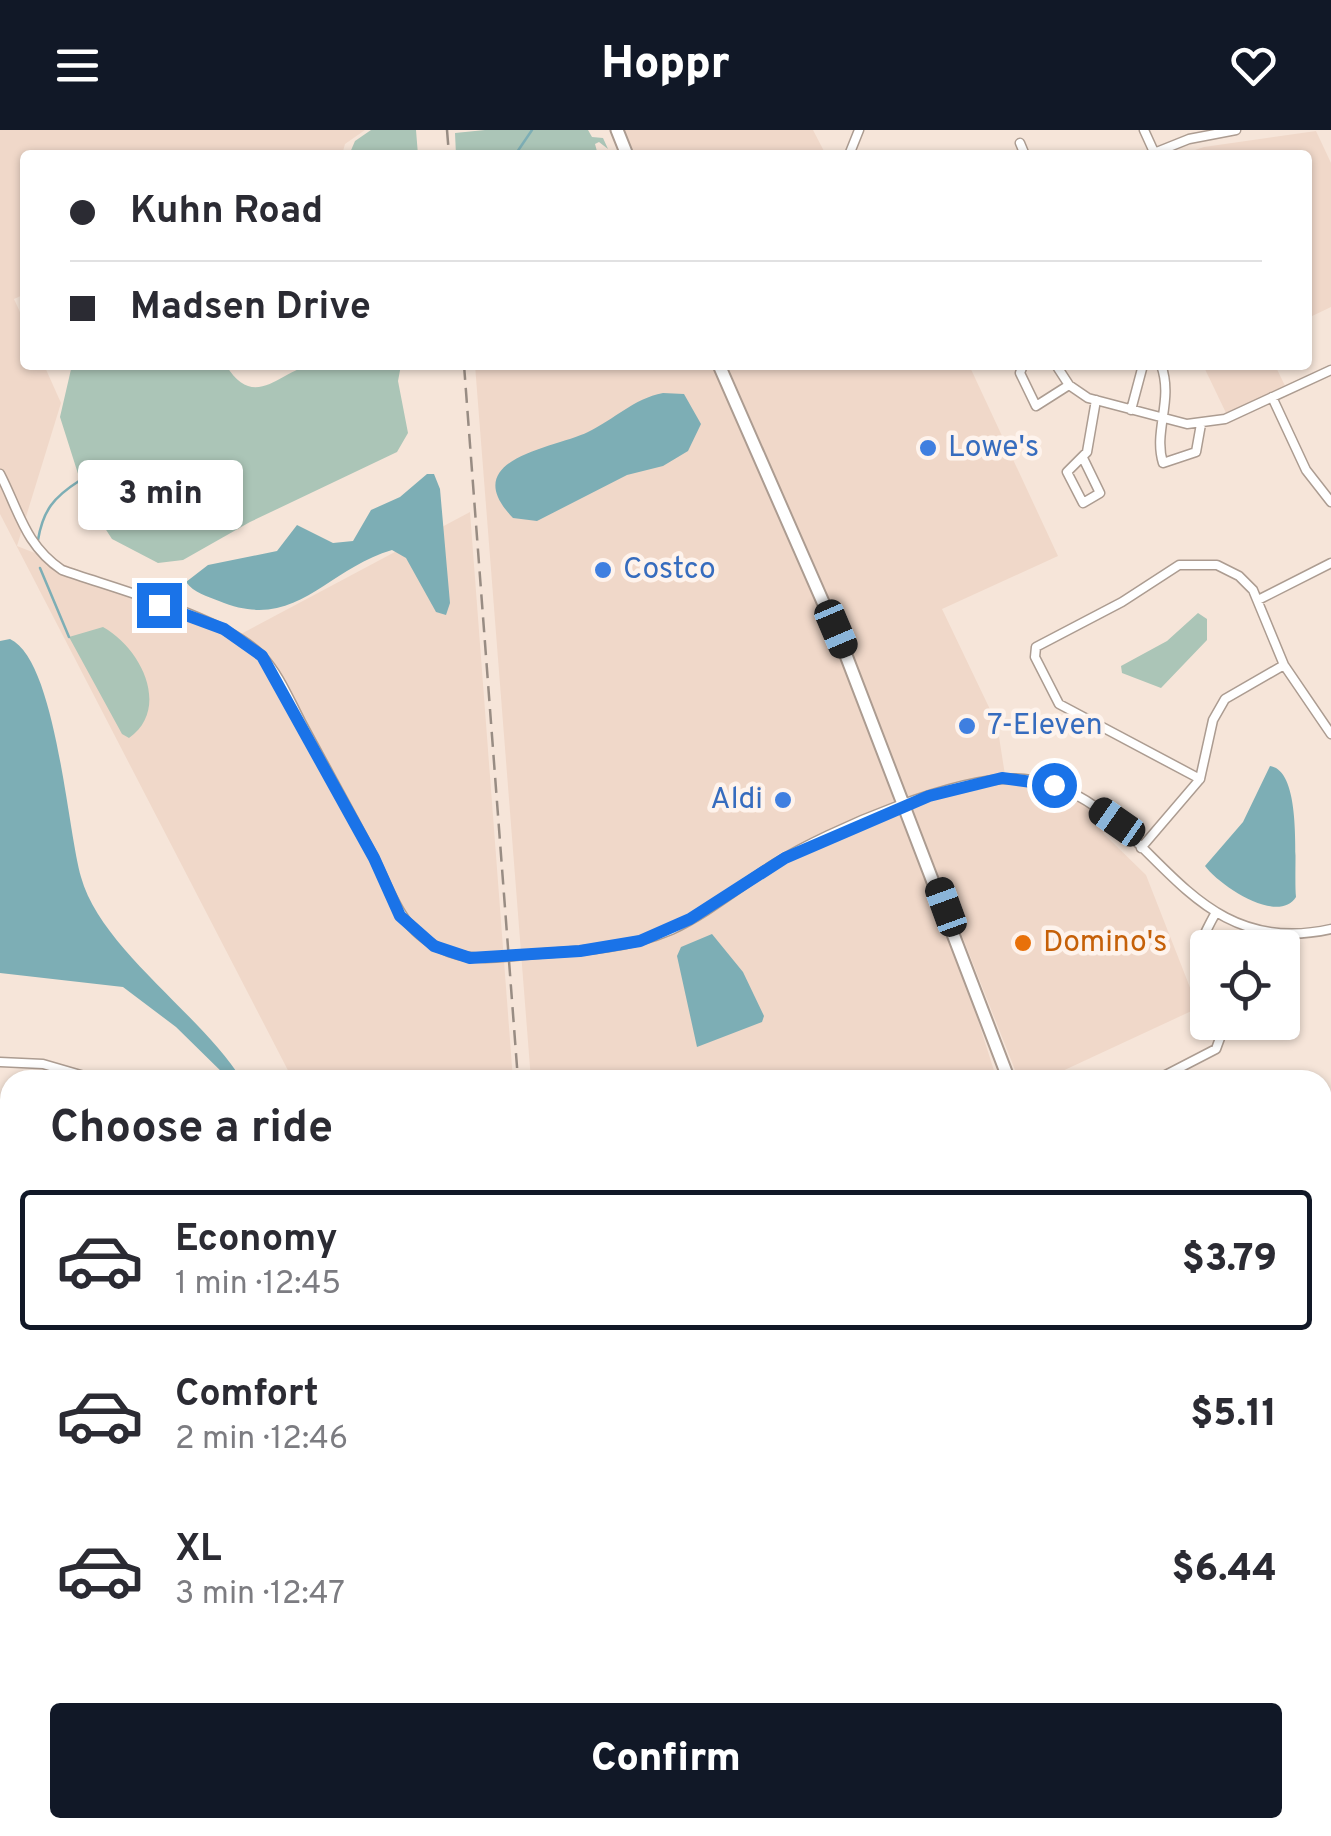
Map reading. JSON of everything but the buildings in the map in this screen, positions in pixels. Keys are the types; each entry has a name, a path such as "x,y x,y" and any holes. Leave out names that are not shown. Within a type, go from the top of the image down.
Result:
{"main road":[{"path":"721,370 844,650 1005,1070"}],"street":[{"path":"1162,150 1189,139 1236,130"},
{"path":"1020,143 1023,150"},
{"path":"1021,370 1036,406 1068,385"},
{"path":"1059,370 1068,385 1096,400 1165,419 1201,424 1225,419 1331,370"},
{"path":"1131,410 1142,370"},
{"path":"1162,370 1168,393 1158,447 1163,463 1196,452 1201,424"},
{"path":"1272,397 1306,470 1330,497"},
{"path":"1083,458 1100,493 1083,503 1067,472 1083,458 1096,400"},
{"path":"0,474 28,539 62,570 224,629 262,656 374,858 400,916 418,934 452,954 508,957 601,949 647,939 690,919 785,858 906,806 980,781 1026,780 1054,785 1086,802 1117,822 1178,886 1215,914 1270,930 1331,929"},
{"path":"1200,779 1059,704 1035,656 1036,646 1122,602 1166,571 1192,563 1230,569 1258,600 1284,665 1331,734"},
{"path":"1258,600 1331,563"},
{"path":"1141,848 1200,779 1213,720 1225,700 1284,665"},
{"path":"1207,930 1215,914"},
{"path":"1176,1070 1216,1050 1219,1040"},
{"path":"2,1062 43,1064 64,1070"}],"shaded area":[{"path":"0,130 365,130 345,144 343,150 20,150 20,296 14,299 20,312 20,370 46,370 61,403 17,546 241,634 470,512 512,1070 288,1070 0,514"},
{"path":"620,130 813,130 823,150 629,150"},
{"path":"1316,131 1331,163 1331,307 1312,316 1312,150 1195,150"},
{"path":"475,370 718,370 902,804 782,852 708,901 711,905 790,854 904,810 942,907 994,1070 530,1070"},
{"path":"729,370 971,370 1058,556 942,609 997,724 1005,775 1052,780 1087,797 1104,834 1146,875 1190,988 1190,1012 1065,1070 1015,1070 827,594"},
{"path":"1205,370 1277,370 1286,388 1227,415"}],"green space":[{"path":"371,130 416,130 418,150 351,150 355,141"},
{"path":"588,130 592,137 603,138 608,149 599,142 595,144 597,150 456,150 455,133"},
{"path":"71,370 230,370 248,386 258,387 299,370 400,370 398,381 408,433 397,452 250,522 183,560 158,563 112,539 86,499 60,417"},
{"path":"1198,613 1207,619 1207,640 1161,688 1122,673 1121,666 1167,641"},
{"path":"103,627 129,649 146,679 148,711 142,725 129,738 122,734 69,637"}],"water":[{"path":"663,393 684,394 701,424 688,451 663,466 627,475 537,521 513,518 498,498 496,481 517,458 588,432 633,405"},
{"path":"427,474 434,474 440,489 450,603 446,615 436,612 406,558 392,550 368,559 309,595 269,609 246,609 219,601 197,592 186,582 208,565 277,551 297,525 333,543 353,541 371,510 400,497"},
{"path":"10,639 26,653 39,678 58,747 81,877 92,904 130,955 235,1070 220,1070 176,1027 123,987 0,973 0,641"},
{"path":"1270,766 1281,772 1288,785 1295,823 1296,897 1288,905 1276,907 1249,900 1205,866 1243,822"},
{"path":"712,934 743,972 764,1016 762,1022 697,1047 677,956 681,947"}],"waterway":[{"path":"518,150 532,130"},
{"path":"38,540 51,505 79,481"},
{"path":"40,568 69,637"}],"railway":[{"path":"447,130 449,150"},
{"path":"464,370 517,1070"}],"place":[{"name":"Lowe's","path":"928,448"},
{"name":"Costco","path":"603,570"},
{"name":"7-Eleven","path":"967,726"},
{"name":"Aldi","path":"783,800"},
{"name":"Domino's","path":"1023,943"}],"route":[{"path":"159,605 224,629 262,656 275,673 374,858 400,916 434,946 470,958 580,951 640,941 673,929 785,858 929,796 1002,778 1054,785"}]}
